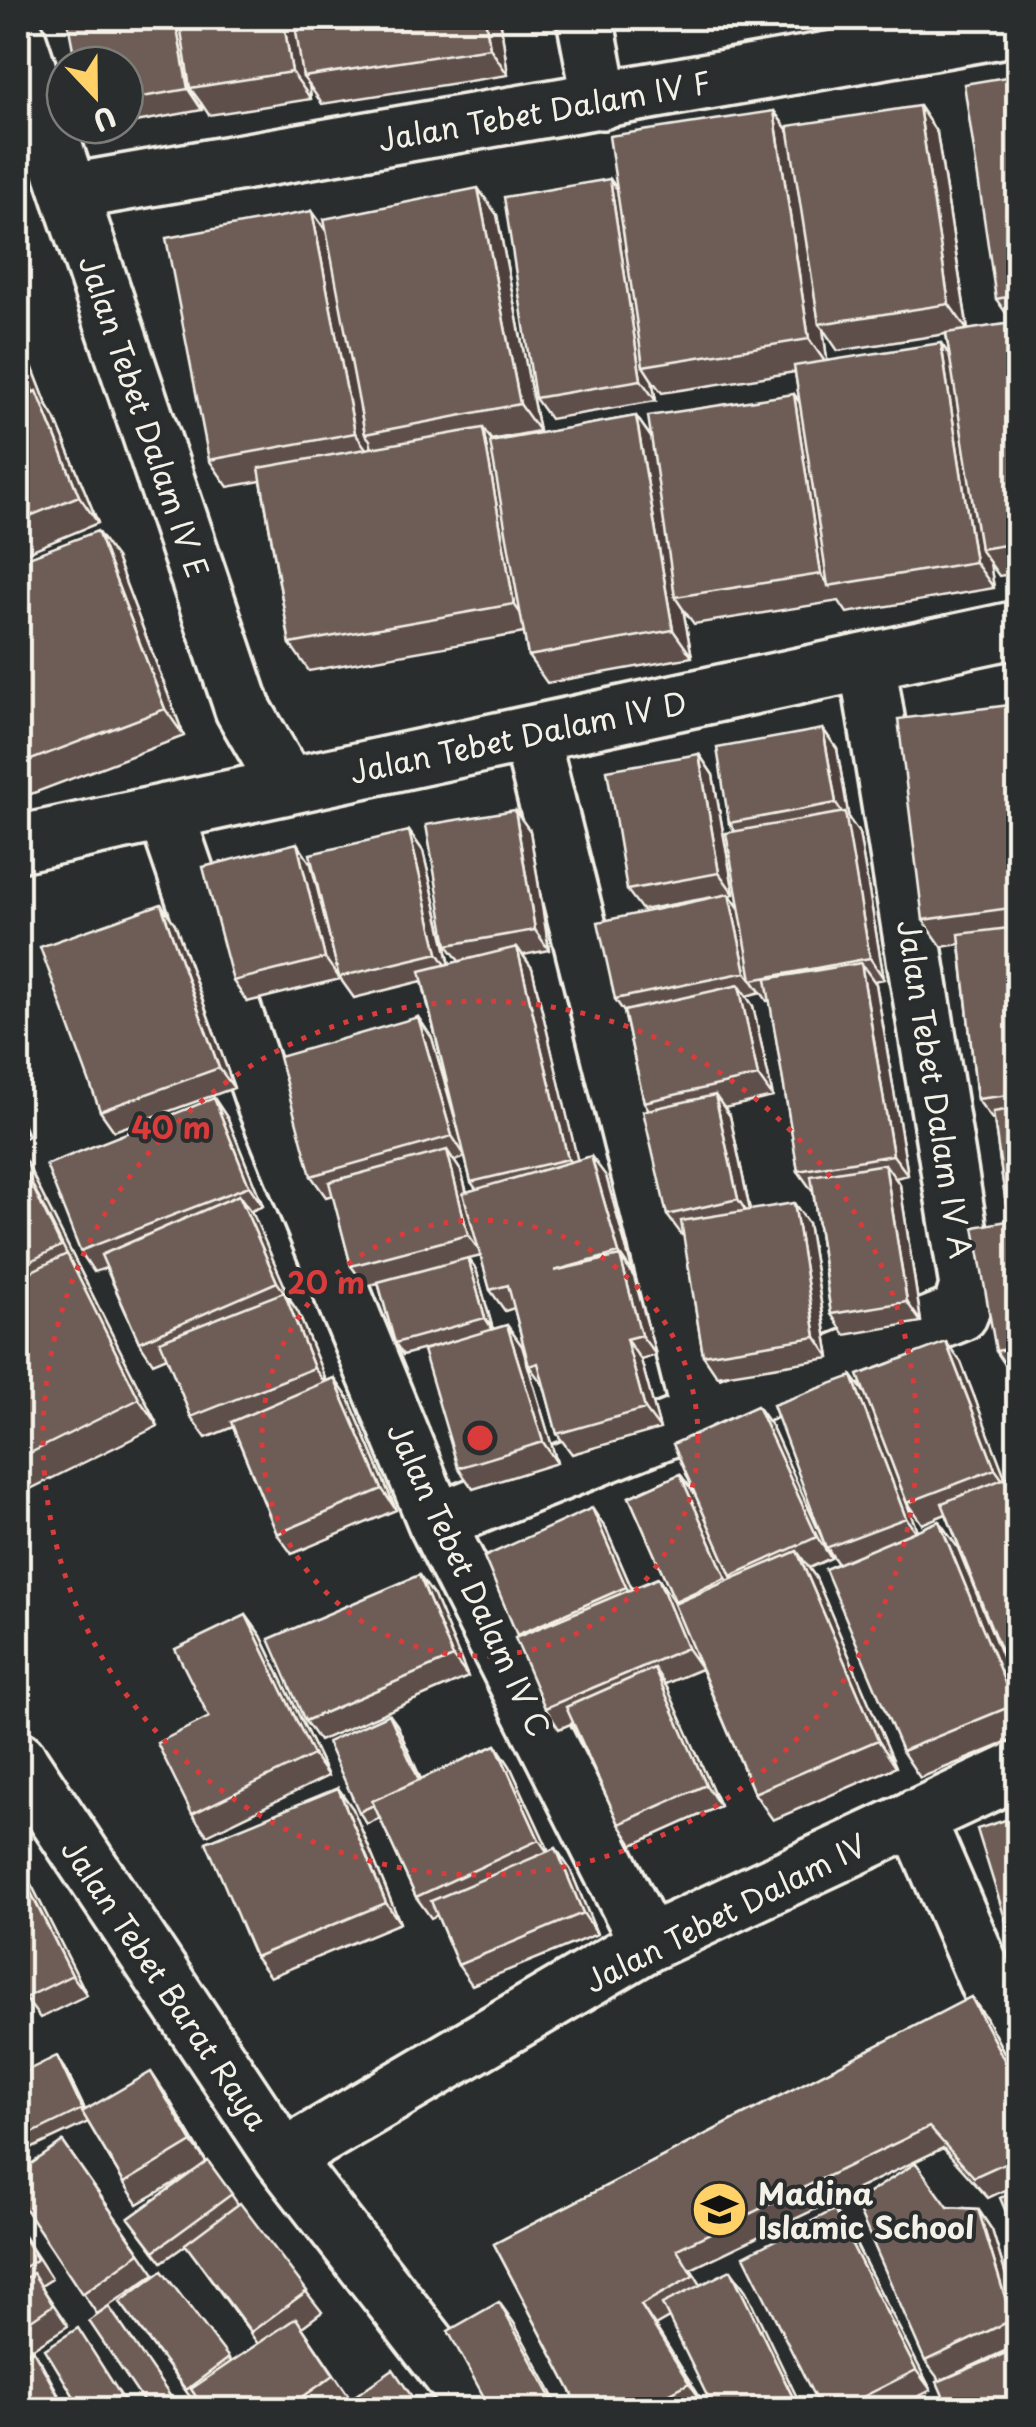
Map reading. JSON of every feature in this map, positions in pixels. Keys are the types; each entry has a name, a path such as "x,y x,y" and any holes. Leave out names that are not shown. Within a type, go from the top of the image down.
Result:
{"street":[{"path":"585,18 601,101"},
{"name":"Jalan Tebet Dalam IV F","path":"70,192 1018,27"},
{"name":"Jalan Tebet Dalam IV E","path":"18,40 244,709 287,785"},
{"name":"Jalan Tebet Dalam IV D","path":"18,844 1018,629"},
{"name":"Jalan Tebet Dalam IV A","path":"436,1522 960,1313 968,1286 867,662"},
{"path":"530,734 700,1416"},
{"name":"Jalan Tebet Dalam IV C","path":"165,812 265,1104 436,1522 648,1943"},
{"name":"Jalan Tebet Barat Raya","path":"18,1759 283,2158 479,2410"},
{"name":"Jalan Tebet Dalam IV","path":"283,2158 648,1943 1018,1770"},
{"path":"916,1816 1018,2053"}],"building":[{"path":"67,18 175,18 188,89 145,97 145,45 72,45"},
{"path":"179,18 283,18 292,72 190,88"},
{"path":"294,18 485,18 490,48 303,77"},
{"path":"1018,75 1018,295 996,299 964,84"},
{"path":"919,106 949,304 819,324 788,126"},
{"path":"774,111 809,339 643,366 609,136"},
{"path":"610,179 641,380 535,398 504,197"},
{"path":"478,188 520,404 365,434 324,219"},
{"path":"312,211 355,433 209,460 166,238"},
{"path":"1018,322 1018,543 980,549 946,333"},
{"path":"941,343 975,562 828,586 794,366"},
{"path":"18,352 32,390 18,396"},
{"path":"37,391 79,496 18,521 18,399"},
{"path":"794,394 821,574 675,597 648,416"},
{"path":"636,416 673,630 528,656 490,442"},
{"path":"483,428 514,604 290,644 259,468"},
{"path":"97,531 165,709 18,765 18,561"},
{"path":"1018,704 1018,907 923,920 898,719"},
{"path":"823,729 836,803 729,823 717,748"},
{"path":"699,754 719,873 627,890 607,770"},
{"path":"515,810 535,930 447,945 426,825"},
{"path":"845,812 870,958 752,980 726,833"},
{"path":"409,831 438,953 339,977 310,854"},
{"path":"297,843 325,958 233,981 203,867"},
{"path":"729,894 746,972 615,999 598,922"},
{"path":"161,904 219,1068 100,1111 40,947"},
{"path":"1018,927 1018,1094 977,1099 959,934"},
{"path":"517,947 568,1159 471,1182 420,971"},
{"path":"861,963 893,1155 798,1171 766,979"},
{"path":"739,985 758,1076 644,1102 624,1011"},
{"path":"418,1017 452,1136 311,1176 279,1057"},
{"path":"715,1095 738,1199 667,1215 643,1111"},
{"path":"214,1098 249,1186 80,1251 46,1165"},
{"path":"1018,1108 1018,1203 1006,1204 993,1112"},
{"path":"447,1150 468,1235 351,1266 329,1182"},
{"path":"18,1156 61,1246 18,1267"},
{"path":"591,1156 619,1253 554,1271 620,1256 641,1335 626,1339 645,1409 557,1434 538,1363 529,1366 508,1285 490,1290 463,1193"},
{"path":"885,1164 907,1302 831,1314 811,1176"},
{"path":"239,1195 277,1282 139,1342 101,1255"},
{"path":"794,1203 816,1337 703,1355 681,1221"},
{"path":"1018,1219 1018,1347 996,1351 974,1227"},
{"path":"67,1254 139,1399 18,1459 18,1278"},
{"path":"468,1258 485,1318 395,1343 378,1282"},
{"path":"284,1292 314,1368 191,1417 160,1341"},
{"path":"507,1325 543,1442 458,1468 423,1350"},
{"path":"946,1342 995,1469 907,1503 858,1375"},
{"path":"852,1376 906,1518 826,1548 773,1405"},
{"path":"334,1378 382,1489 277,1534 231,1422"},
{"path":"757,1406 817,1537 731,1576 673,1444"},
{"path":"1018,1473 1018,1659 1006,1664 942,1503"},
{"path":"680,1474 726,1578 675,1601 629,1497"},
{"path":"592,1508 626,1587 517,1635 484,1557"},
{"path":"939,1521 1014,1705 902,1751 825,1569"},
{"path":"797,1551 878,1740 754,1793 674,1604"},
{"path":"419,1575 453,1657 305,1721 269,1639"},
{"path":"658,1578 687,1648 545,1708 515,1638"},
{"path":"246,1615 313,1755 192,1814 157,1743 209,1717 175,1649"},
{"path":"654,1668 706,1785 619,1824 566,1707"},
{"path":"389,1714 419,1780 372,1801 374,1805 359,1812 327,1742"},
{"path":"496,1745 539,1840 416,1897 372,1801"},
{"path":"338,1788 386,1903 255,1957 206,1842"},
{"path":"1018,1816 1018,1960 977,1829"},
{"path":"556,1848 583,1913 458,1965 431,1901"},
{"path":"18,1868 72,1975 25,1998 18,1982"},
{"name":"Madina Islamic School","path":"971,1997 1018,2086 1018,2157 974,2177 929,2127 677,2249 693,2276 641,2305 689,2383 638,2410 581,2410 494,2244"},
{"path":"57,2056 82,2109 18,2140 18,2075"},
{"path":"151,2072 192,2142 124,2183 82,2112"},
{"path":"63,2142 140,2253 82,2294 18,2198 18,2173"},
{"path":"208,2161 232,2194 154,2251 129,2218"},
{"path":"916,2163 948,2207 978,2209 1012,2320 925,2361 855,2202"},
{"path":"1018,2190 1018,2240 1000,2198"},
{"path":"240,2203 307,2291 251,2332 185,2244"},
{"path":"834,2210 916,2370 837,2410 821,2410 744,2256"},
{"path":"18,2229 37,2259 18,2271"},
{"path":"731,2270 799,2410 714,2410 662,2304"},
{"path":"162,2271 229,2358 186,2390 120,2302"},
{"path":"33,2273 53,2305 18,2329 18,2283"},
{"path":"499,2302 558,2410 491,2410 448,2331"},
{"path":"109,2307 173,2400 159,2410 149,2410 89,2321"},
{"path":"296,2318 334,2375 284,2410 205,2410 191,2389"},
{"path":"78,2328 130,2410 82,2410 45,2349"},
{"path":"1018,2348 1018,2409 949,2410 937,2382"},
{"path":"33,2350 66,2410 26,2410 18,2393 18,2358"},
{"path":"393,2369 421,2410 335,2410"}],"place":[{"name":"Madina Islamic School","path":"719,2209"}]}
